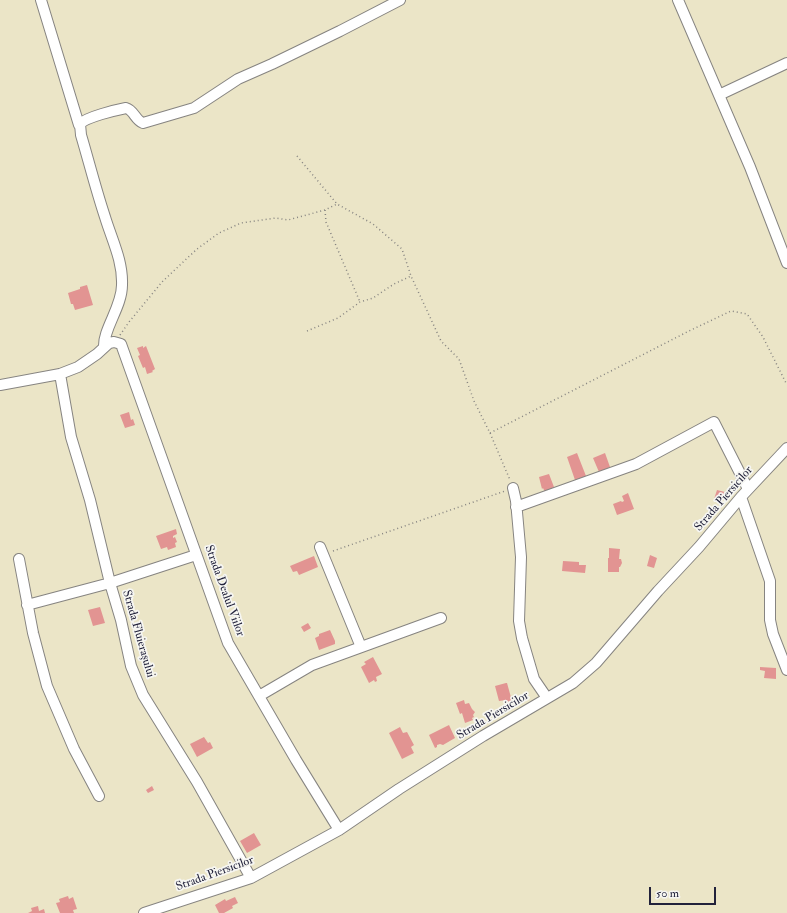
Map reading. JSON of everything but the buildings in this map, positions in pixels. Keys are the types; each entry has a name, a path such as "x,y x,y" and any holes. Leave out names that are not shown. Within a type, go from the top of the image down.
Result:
{"street":[{"path":"41,0 79,126 101,206 116,246 122,270 121,298 105,339 104,346"},
{"path":"79,126 83,120 122,109 130,110 138,120 143,123 194,108 238,79 272,64 400,0"},
{"path":"678,0 750,167 787,263"},
{"path":"719,95 787,63"},
{"path":"0,385 60,374 78,367 97,354 104,346 112,342 121,344"},
{"name":"Strada Dealul Viilor","path":"121,344 228,643 339,830"},
{"name":"Strada Fluierașului","path":"60,374 71,436 90,500 110,583 121,620 131,666 143,695 197,782 251,878"},
{"path":"516,507 636,464 714,422 748,489"},
{"name":"Strada Piersicilor","path":"144,913 251,878 339,830 399,788 573,683 596,663 658,591 699,547 748,489 787,448"},
{"path":"513,488 521,557 519,621 522,638 534,679 547,698"},
{"path":"741,497 770,581 770,620 773,634 787,670"},
{"path":"322,551 361,647"},
{"path":"27,605 110,583 196,555"},
{"path":"19,559 27,605 47,686 74,749 99,796"},
{"path":"259,696 312,665 441,618"}],"path":[{"path":"297,156 337,204 373,224 402,249 411,276 441,341 459,359 474,401 490,433 513,488 322,551"},
{"path":"121,344 119,336 162,282 197,249 219,233 241,223 276,218 288,220 325,210 337,204"},
{"path":"325,210 326,222 360,302"},
{"path":"307,331 338,318 360,302 373,298 394,284 411,276"},
{"path":"490,433 730,311 746,314 763,337 787,385"}]}
